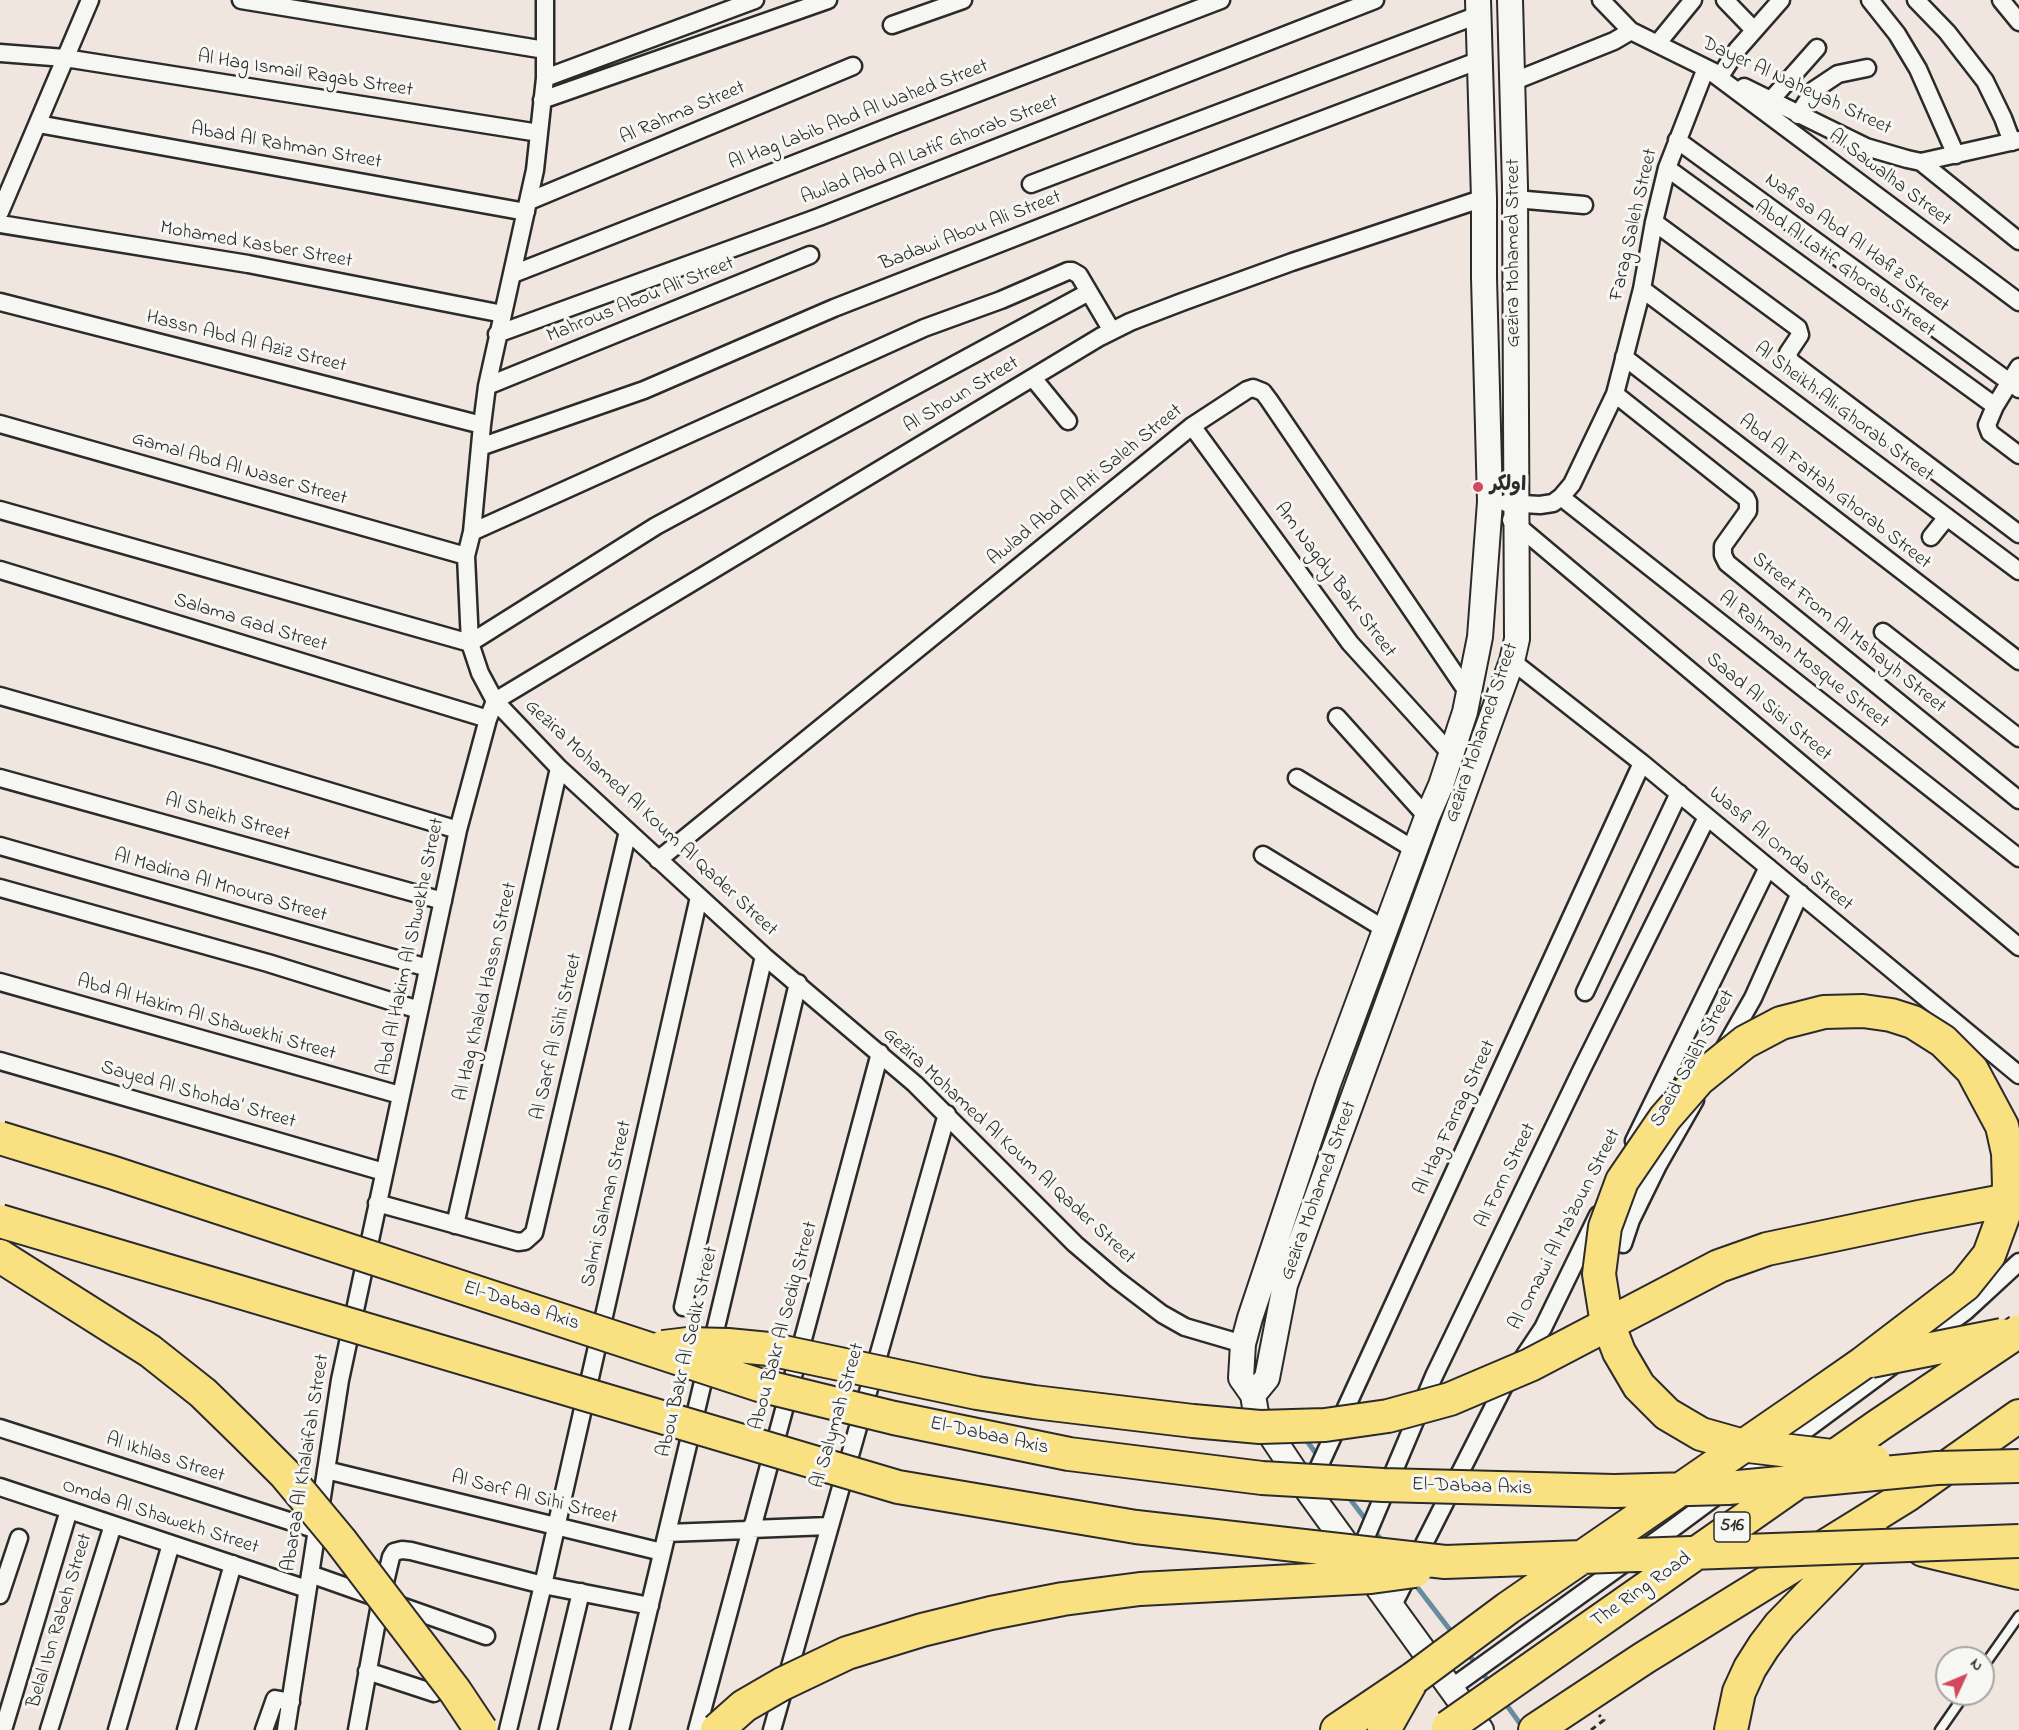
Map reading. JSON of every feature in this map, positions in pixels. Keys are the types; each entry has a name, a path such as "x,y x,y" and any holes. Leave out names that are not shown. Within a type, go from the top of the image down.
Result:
{"highway":[{"path":"1337,1730 1413,1678 1508,1608 1863,1363 1965,1285 1989,1255 2004,1214 2009,1186 2008,1153 2002,1126 1972,1070 1943,1041 1913,1022 1891,1015 1863,1011 1824,1012 1781,1023 1745,1042 1699,1079 1665,1118 1622,1181 1605,1227 1599,1274 1606,1318 1619,1352 1639,1386 1667,1414 1701,1434 1740,1445 1937,1468"},
{"name":"El-Dabaa Axis","path":"0,1138 111,1172 759,1385 894,1418 1069,1454 1262,1478 1383,1485 1614,1491 1728,1488 1937,1468 2019,1466"},
{"path":"648,1349 688,1344 728,1344 768,1349 978,1394 1034,1402 1260,1427 1324,1425 1388,1416 1450,1400 1530,1365 1719,1266 1767,1250 2019,1198"},
{"path":"0,1221 898,1487 1136,1527 1445,1562 2019,1541"},
{"path":"0,1256 150,1351 203,1393 245,1434 285,1474 340,1540 481,1730"},
{"path":"1863,1363 2018,1331"},
{"name":"The Ring Road","path":"1445,1728 1879,1425 2018,1331"},
{"path":"1535,1730 1644,1658 1906,1496 2019,1416"},
{"path":"1731,1730 1739,1692 1764,1646 1780,1625 1906,1496"},
{"path":"1899,1545 2019,1573"},
{"path":"717,1730 744,1706 847,1653 922,1630 991,1613 1063,1599 1140,1589 1371,1577 1410,1572 1445,1562"},
{"path":"1384,1730 1413,1678"}],"main road":[{"name":"Gezira Mohamed Street","path":"1253,1395 1267,1378 1285,1285 1512,661 1516,639 1517,514 1515,199 1510,0"},
{"name":"Gezira Mohamed Street","path":"1478,7 1490,502 1480,637 1468,693 1441,785 1328,1083 1243,1344 1241,1378 1253,1395 1256,1413 1308,1491 1481,1730"}],"street":[{"path":"0,212 90,0"},
{"path":"241,0 545,50"},
{"name":"Gezira Mohamed Al Koum Al Qader Street","path":"545,0 545,78 535,170 487,386 472,532 466,556 470,643 480,673 495,701 559,768 764,956 880,1053 947,1114 1040,1210 1116,1279 1162,1314 1185,1327 1243,1344"},
{"path":"545,78 755,0"},
{"path":"542,100 828,0"},
{"path":"892,26 963,0"},
{"name":"Al Hag Labib Abd Al Wahed Street","path":"513,274 1221,0"},
{"name":"Awlad Abd Al Latif Ghorab Street","path":"497,334 819,217 1375,0"},
{"name":"Dayer Al Naheyah Street","path":"1601,0 1631,31 1866,147 1921,162 2016,141"},
{"path":"1657,44 1693,0"},
{"path":"1725,0 1754,30"},
{"name":"Farag Saleh Street","path":"1561,497 1572,484 1615,394 1642,289 1654,222 1667,168 1677,140 1713,71 1737,50 1781,0"},
{"path":"1870,0 1897,33 1918,69 1956,155"},
{"path":"1916,0 1947,32 1985,81 2016,141"},
{"path":"2003,1 2019,22"},
{"name":"Badawi Abou Ali Street","path":"1031,184 1478,7"},
{"path":"1512,82 1614,41 1631,31"},
{"path":"1770,101 1817,48"},
{"name":"Al Hag Ismail Ragab Street","path":"0,53 65,58 538,133"},
{"name":"Badawi Abou Ali Street","path":"480,447 644,390 856,300 1131,192 1480,60"},
{"name":"Al Rahma Street","path":"528,207 853,66"},
{"path":"1798,115 1814,90 1838,74 1867,68"},
{"name":"Al Sawalha Street","path":"1713,71 2019,302"},
{"name":"Abad Al Rahman Street","path":"38,124 528,207"},
{"name":"Nafisa Abd Al Hafiz Street","path":"1677,140 2014,386"},
{"path":"1921,162 2019,241"},
{"name":"Abd Al Latif Ghorab Street","path":"1667,168 1995,406"},
{"name":"Al Shoun Street","path":"495,701 1112,331 1182,302 1292,262 1484,198"},
{"path":"1515,199 1584,205"},
{"path":"1654,222 1799,329 1800,335 1788,353 1790,361 2019,534"},
{"name":"Mohamed Kasber Street","path":"0,224 248,264 503,314"},
{"name":"Mahrous Abou Ali Street","path":"487,386 810,255"},
{"path":"472,532 924,328 1001,300 1068,271 1079,275 1112,331"},
{"name":"Al Sheikh Ali Ghorab Street","path":"1642,289 2019,571"},
{"path":"0,510 470,643 656,526 1089,292"},
{"name":"Hassn Abd Al Aziz Street","path":"0,302 482,425"},
{"name":"Abd Al Fattah Ghorab Street","path":"1624,357 2019,661"},
{"path":"2019,367 2014,386 1995,406 1987,425 1987,430 2019,455"},
{"path":"1033,378 1068,421"},
{"name":"Awlad Abd Al Ati Saleh Street","path":"658,860 1192,426 1247,390 1258,389 1263,392 1468,693"},
{"name":"Street From Al Mshayh Street","path":"1615,394 1746,498 1748,511 1723,546 1723,555 1727,563 2019,800"},
{"name":"Gamal Abd Al Naser Street","path":"0,424 466,556"},
{"name":"Am Nagdy Bakr Street","path":"1192,426 1350,643 1451,754"},
{"path":"1490,502 1517,514 1561,497"},
{"name":"Al Rahman Mosque Street","path":"1561,497 2019,858"},
{"name":"Saad Al Sisi Street","path":"1517,514 2019,947"},
{"path":"1931,537 1947,517"},
{"name":"Salama Gad Street","path":"0,570 488,718"},
{"path":"1883,632 2019,738"},
{"name":"Wasfi Al Omda Street","path":"1512,661 1642,763 2019,1075"},
{"path":"0,696 215,757 458,830"},
{"name":"Abd Al Hakim Al Shwekhe Street","path":"377,1203 458,830 488,718 495,701"},
{"path":"1337,717 1427,817"},
{"name":"Al Hag Farrag Street","path":"1308,1491 1642,763"},
{"name":"Al Hag Khaled Hassn Street","path":"455,1225 559,768"},
{"path":"1297,777 1415,850"},
{"name":"Al Sheikh Street","path":"0,778 443,902"},
{"path":"1585,992 1679,794"},
{"name":"Al Forn Street","path":"1357,1558 1434,1376 1707,817"},
{"name":"Al Sarf Al Sihi Street","path":"455,1225 518,1242 525,1241 534,1233 628,831"},
{"name":"Al Madina Al Mnoura Street","path":"0,846 428,968"},
{"path":"1263,855 1386,930"},
{"name":"Al Omawi Al Ma'zoun Street","path":"1392,1607 1503,1388 1543,1329 1768,867"},
{"path":"0,888 268,963 419,1010"},
{"name":"Saeid Saleh Street","path":"1623,1244 1631,1220 1659,1165 1753,998 1800,893"},
{"name":"Salmi Salman Street","path":"508,1730 699,897"},
{"path":"683,1306 764,956"},
{"name":"Abd Al Hakim Al Shawekhi Street","path":"0,982 400,1095"},
{"name":"Abou Bakr Al Sedik Street","path":"620,1730 798,983"},
{"name":"Abou Bakr Al Sediq Street","path":"697,1730 880,1053"},
{"name":"Sayed Al Shohda' Street","path":"0,1061 384,1172"},
{"name":"Al Salymah Street","path":"772,1730 947,1114"},
{"path":"377,1203 455,1225"},
{"name":"Abaraa Al Khalaifah Street","path":"286,1730 340,1380 377,1203"},
{"path":"1451,1688 1672,1530 1966,1311 2019,1262"},
{"name":"Al Ikhlas Street","path":"0,1428 317,1530"},
{"name":"Al Sarf Al Sihi Street","path":"326,1470 662,1552"},
{"name":"Omda Al Shawekh Street","path":"0,1487 233,1564 381,1599 486,1636"},
{"path":"3,1730 69,1510"},
{"name":"Belal Ibn Rabeh Street","path":"49,1730 113,1525"},
{"path":"667,1533 829,1526"},
{"path":"0,1595 19,1538"},
{"path":"117,1730 171,1544"},
{"path":"357,1730 381,1599 394,1552 402,1550 543,1585 650,1606"},
{"path":"186,1730 233,1564"},
{"path":"548,1730 581,1592"},
{"path":"368,1671 434,1693"},
{"path":"264,1730 275,1699 291,1702"}],"lane":[{"path":"1995,1650 2019,1616"},
{"path":"1940,1730 1957,1706"}],"path":[{"path":"1591,1730 1604,1720"}],"waterway":[{"path":"1304,1437 1320,1459"},
{"path":"1347,1495 1385,1545"},
{"path":"1414,1583 1454,1635"},
{"path":"1467,1652 1492,1686"},
{"path":"1503,1700 1524,1729"}],"place":[{"name":"اولكر","path":"1478,487"}]}
